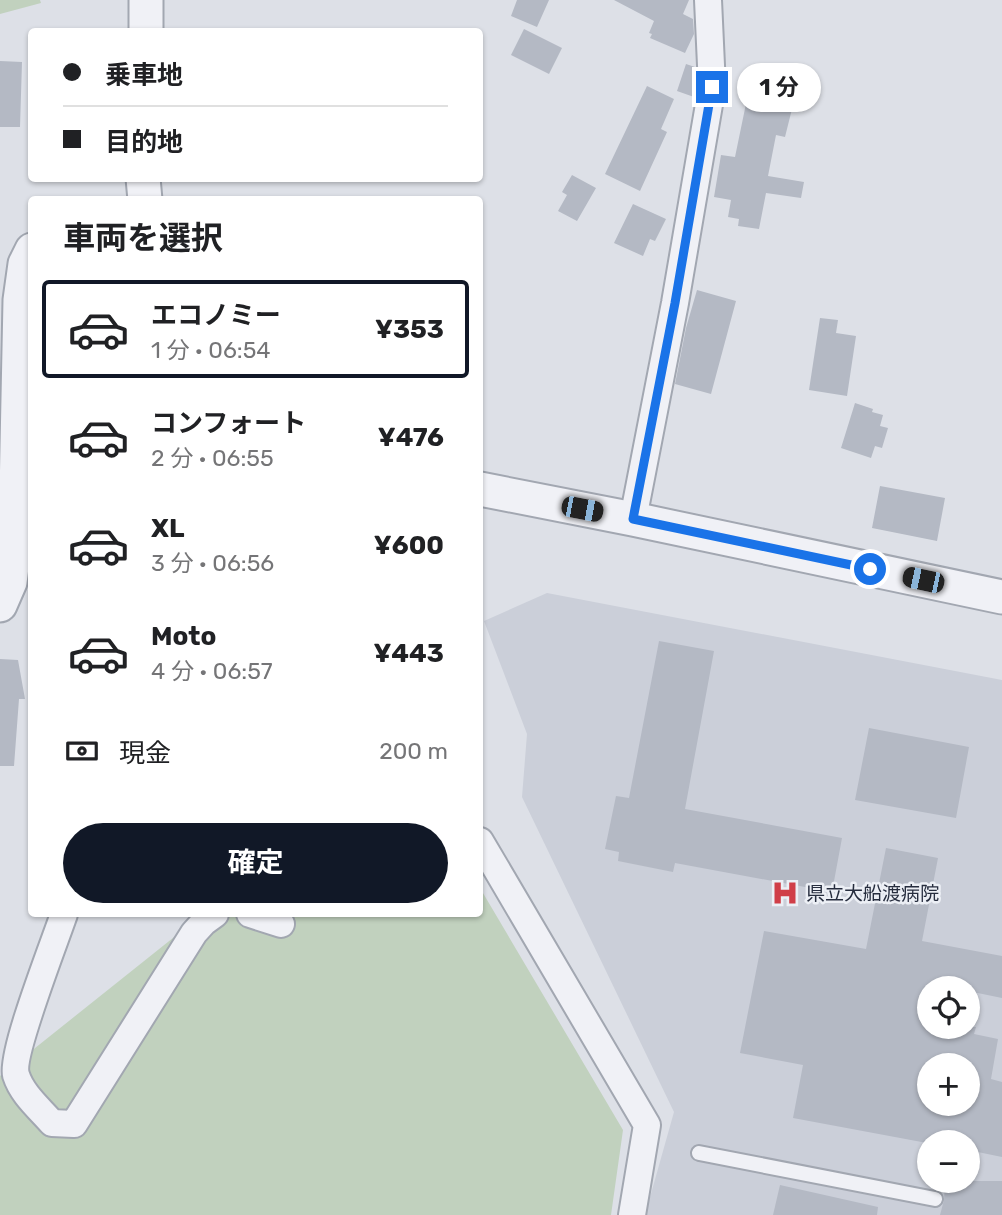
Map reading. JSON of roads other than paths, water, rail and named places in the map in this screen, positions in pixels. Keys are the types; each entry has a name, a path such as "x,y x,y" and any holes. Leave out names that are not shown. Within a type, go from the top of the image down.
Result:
{"street":[{"path":"146,0 146,28"},
{"path":"633,519 675,303 712,87 708,0"},
{"path":"0,606 10,582 16,500 10,359 28,258"},
{"path":"483,490 1002,597"},
{"path":"483,846 647,1125 632,1215"},
{"path":"63,917 19,1046 15,1072 22,1089 52,1123 74,1124 194,933 212,917"},
{"path":"259,917 281,924"}],"lane":[{"path":"699,1153 935,1199"}],"place":[{"name":"県立大船渡病院","path":"785,893"}]}
